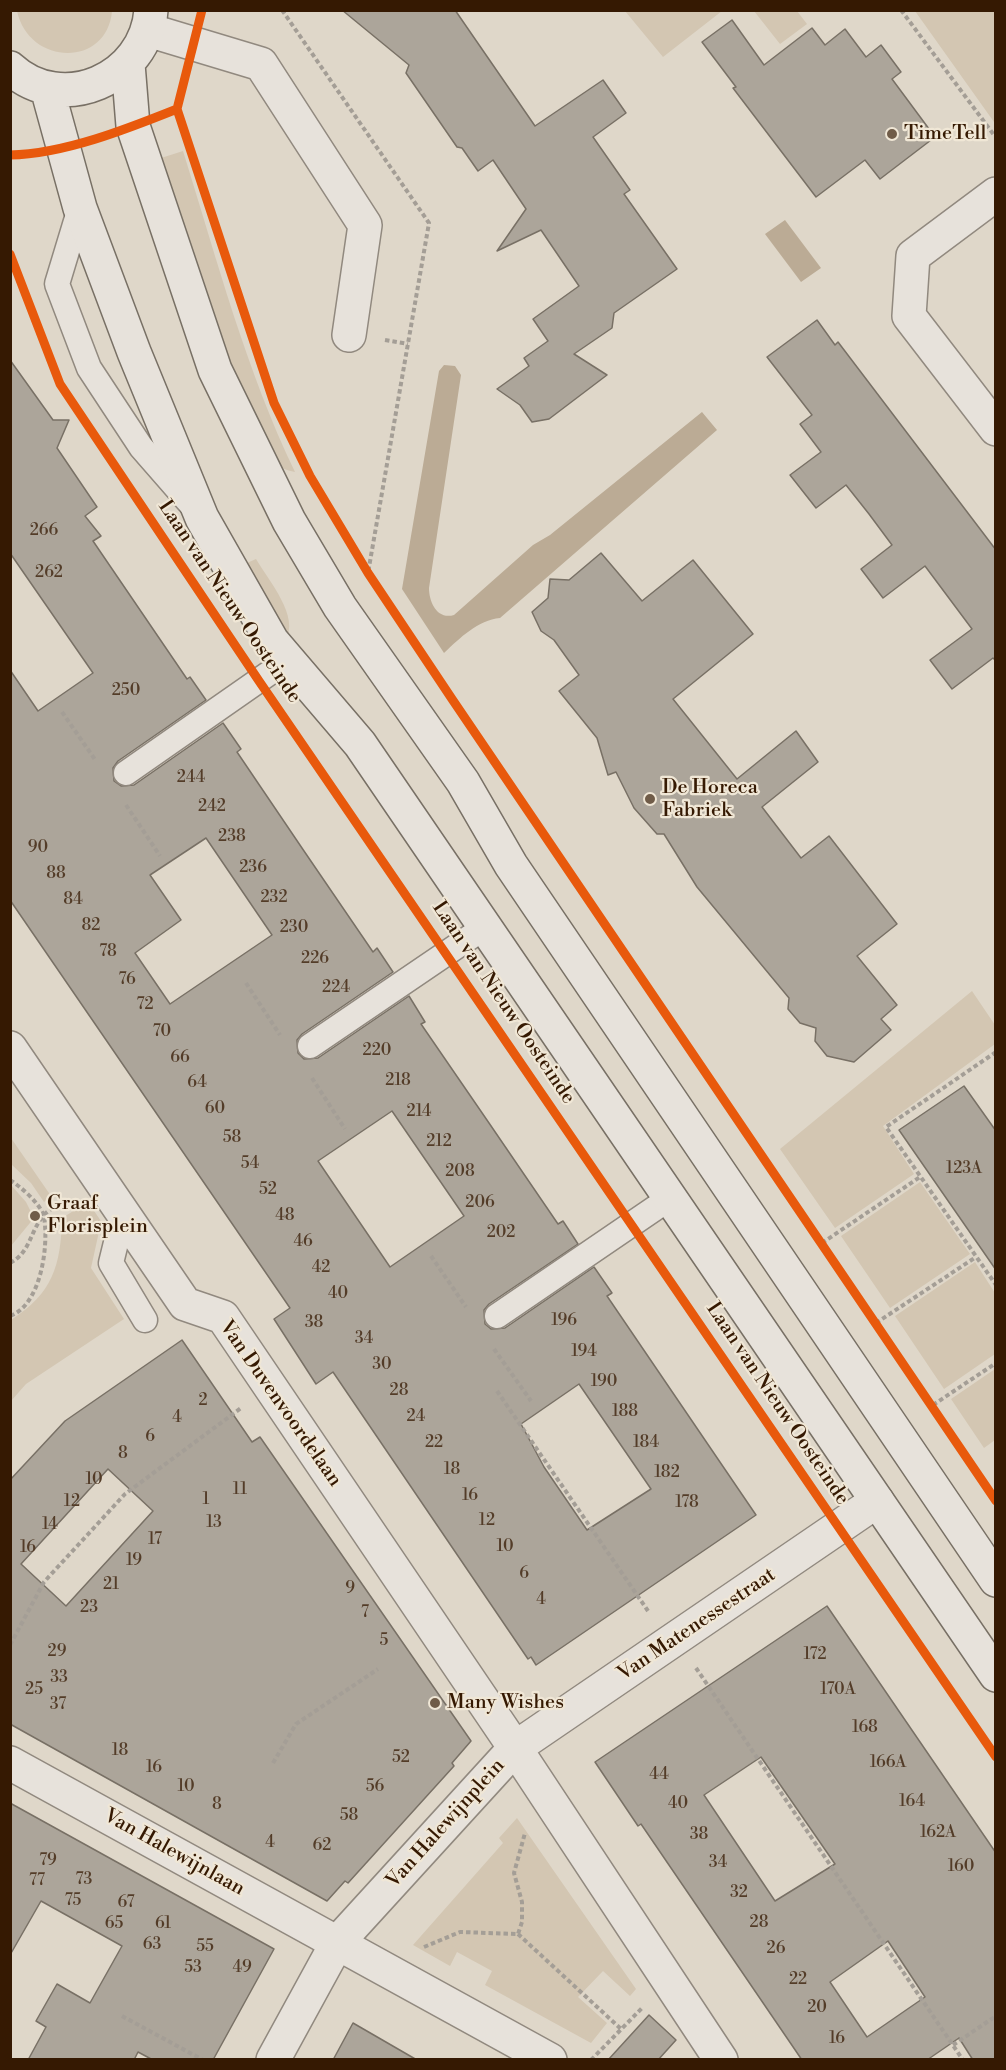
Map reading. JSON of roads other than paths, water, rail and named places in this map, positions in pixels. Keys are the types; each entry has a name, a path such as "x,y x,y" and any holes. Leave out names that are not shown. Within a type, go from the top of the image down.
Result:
{"main road":[{"path":"10,68 25,79 47,88 76,90 90,87 117,74 128,64 149,20 261,64 365,225 349,335"},
{"path":"128,64 133,126 215,370 289,520 340,607 463,782 517,874 996,1580"},
{"name":"Laan van Nieuw Oosteinde","path":"47,88 80,208 134,352 202,518 272,640 360,744 996,1675"},
{"path":"996,194 913,256 909,316 996,429"},
{"name":"Van Duvenvoordelaan","path":"10,1048 185,1304 223,1317 515,1748"},
{"name":"Van Matenessestraat","path":"515,1748 674,1642 877,1501"},
{"name":"Van Halewijnplein","path":"337,1943 515,1748 721,2060"},
{"name":"Van Halewijnlaan","path":"10,1763 337,1943"},
{"path":"273,2060 337,1943 550,2060"}],"lane":[{"path":"80,208 57,284 89,368 141,447 202,518"},
{"path":"126,773 288,660"},
{"path":"310,1046 485,927"},
{"path":"497,1316 670,1198"},
{"path":"123,1214 111,1263 145,1320"}],"place":[{"name":"TimeTell","path":"892,134"},
{"name":"De Horeca Fabriek","path":"650,799"},
{"name":"Graaf Florisplein","path":"35,1216"},
{"name":"Many Wishes","path":"435,1703"}]}
